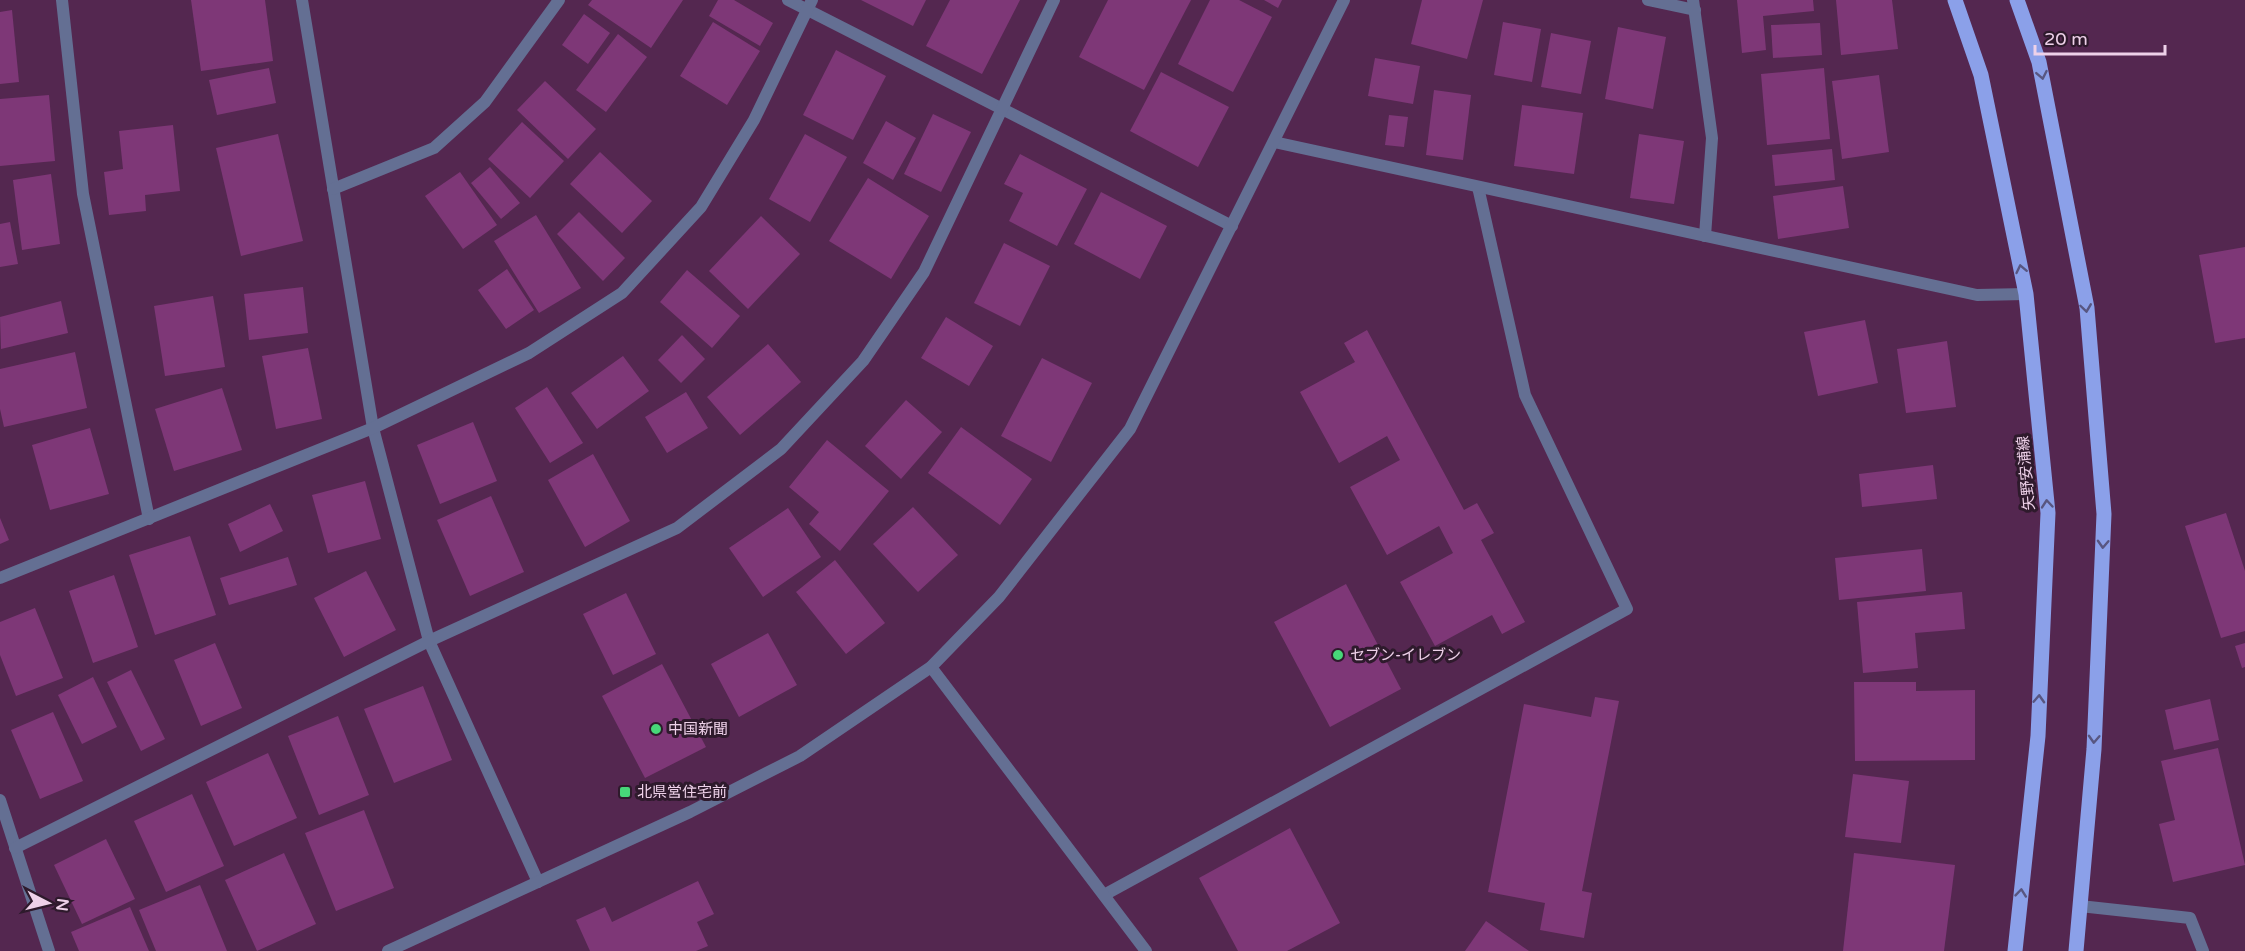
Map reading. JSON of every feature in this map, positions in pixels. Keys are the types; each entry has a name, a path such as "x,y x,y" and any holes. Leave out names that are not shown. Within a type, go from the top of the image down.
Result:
{"main road":[{"name":"矢野安浦線","path":"1955,0 1981,75 2026,294 2048,513 2038,736 2015,951"},
{"path":"2017,0 2039,62 2087,308 2104,514 2094,749 2076,951"}],"street":[{"path":"62,0 83,194 149,519"},
{"path":"302,0 373,428 429,641 538,882"},
{"path":"333,189 434,148 485,102 559,0"},
{"path":"788,0 809,5 1001,108 1232,226"},
{"path":"15,848 429,641 677,528 781,449 863,361 924,272 1054,0"},
{"path":"388,951 690,812 800,756 931,667 999,597 1130,429 1344,0"},
{"path":"1648,0 1694,5 1712,138 1705,236"},
{"path":"0,578 373,428 529,353 622,293 701,207 754,120 809,5"},
{"path":"1274,142 1977,295 2026,294"},
{"path":"1104,895 1627,609 1525,395 1479,187"},
{"path":"931,667 1146,951"},
{"path":"0,800 49,951"},
{"path":"2080,906 2190,918 2203,951"}],"building":[{"path":"191,0 265,0 273,61 201,71"},
{"path":"592,0 683,0 651,48 588,5"},
{"path":"718,0 734,0 773,23 760,46 709,16"},
{"path":"861,0 926,0 913,26"},
{"path":"950,0 1020,0 982,74 926,46"},
{"path":"1108,0 1191,0 1144,90 1079,57"},
{"path":"1210,0 1239,0 1272,17 1233,92 1178,64"},
{"path":"1264,0 1282,0 1278,8"},
{"path":"1422,0 1483,0 1467,59 1411,44"},
{"path":"1737,0 1813,0 1814,11 1763,16 1766,50 1742,53"},
{"path":"1836,0 1892,0 1898,49 1841,55"},
{"path":"12,10 19,82 0,84 0,12"},
{"path":"584,14 610,33 588,64 562,45"},
{"path":"713,22 760,51 727,105 680,76"},
{"path":"1503,22 1541,29 1532,82 1494,75"},
{"path":"1820,23 1822,55 1773,58 1771,25"},
{"path":"1618,27 1666,37 1653,109 1605,99"},
{"path":"1551,33 1591,41 1581,94 1541,87"},
{"path":"618,34 647,57 606,112 576,90"},
{"path":"836,50 886,76 853,140 803,115"},
{"path":"1375,58 1420,66 1413,104 1368,96"},
{"path":"269,68 276,103 217,115 209,80"},
{"path":"1824,68 1830,139 1767,145 1761,74"},
{"path":"1161,72 1229,107 1198,167 1130,131"},
{"path":"1879,75 1889,152 1842,159 1832,81"},
{"path":"545,81 596,129 568,159 517,110"},
{"path":"1434,90 1471,95 1463,160 1426,155"},
{"path":"49,95 55,161 0,166 0,99"},
{"path":"1522,105 1583,113 1574,174 1514,166"},
{"path":"933,114 971,132 941,192 904,174"},
{"path":"1389,115 1408,117 1404,147 1385,145"},
{"path":"886,121 916,138 893,180 863,163"},
{"path":"522,122 564,161 530,198 488,159"},
{"path":"173,125 180,191 145,195 146,211 109,215 104,172 123,169 119,131"},
{"path":"278,134 303,241 241,256 216,148"},
{"path":"805,134 847,157 810,222 769,199"},
{"path":"1639,134 1684,141 1674,204 1630,198"},
{"path":"1832,149 1835,180 1775,186 1772,155"},
{"path":"600,152 652,201 622,233 570,184"},
{"path":"1020,154 1087,189 1057,246 1009,221 1023,193 1004,184"},
{"path":"490,167 520,203 501,219 471,183"},
{"path":"460,172 497,225 463,249 425,196"},
{"path":"51,174 60,244 22,250 13,180"},
{"path":"868,178 929,216 891,279 829,241"},
{"path":"1843,186 1849,228 1778,239 1773,196"},
{"path":"1101,192 1167,226 1140,279 1074,244"},
{"path":"579,212 625,258 603,281 557,234"},
{"path":"536,215 581,288 539,313 494,241"},
{"path":"761,216 800,254 748,309 709,271"},
{"path":"10,222 18,264 0,267 0,224"},
{"path":"1004,243 1050,266 1020,326 974,303"},
{"path":"2245,247 2245,338 2215,343 2199,255"},
{"path":"507,269 534,310 506,329 478,290"},
{"path":"687,270 740,316 712,348 660,302"},
{"path":"303,287 308,333 249,340 244,294"},
{"path":"213,296 225,367 165,376 154,306"},
{"path":"61,301 68,333 1,349 0,317"},
{"path":"946,317 993,346 969,386 921,358"},
{"path":"1865,320 1878,383 1818,396 1804,332"},
{"path":"1367,330 1464,510 1477,503 1494,533 1481,540 1525,622 1502,634 1492,615 1435,646 1400,582 1453,553 1439,526 1387,555 1350,487 1400,460 1387,436 1339,463 1300,392 1355,362 1344,343"},
{"path":"682,335 705,359 681,383 658,360"},
{"path":"1947,341 1956,407 1906,413 1897,349"},
{"path":"768,344 801,382 740,435 707,397"},
{"path":"308,348 322,419 276,429 262,356"},
{"path":"75,352 87,408 4,427 0,409 0,369"},
{"path":"623,356 649,391 597,429 571,393"},
{"path":"1042,358 1092,383 1051,462 1001,436"},
{"path":"547,387 583,443 550,463 515,408"},
{"path":"222,388 242,450 174,471 155,409"},
{"path":"686,392 708,428 667,453 645,417"},
{"path":"906,400 942,432 901,479 865,446"},
{"path":"473,422 497,481 440,504 417,445"},
{"path":"961,427 1032,479 1000,525 928,473"},
{"path":"90,428 109,494 50,510 32,445"},
{"path":"827,440 889,491 840,551 809,524 819,512 789,487"},
{"path":"593,454 630,521 585,547 548,480"},
{"path":"1933,465 1937,499 1862,507 1859,474"},
{"path":"365,481 381,539 328,553 312,495"},
{"path":"491,496 524,572 470,596 437,520"},
{"path":"270,504 283,531 240,552 228,524"},
{"path":"913,507 958,555 918,592 873,544"},
{"path":"788,508 821,557 763,597 729,548"},
{"path":"2226,513 2245,571 2245,631 2221,638 2185,526"},
{"path":"0,518 9,540 0,544"},
{"path":"190,536 216,615 155,635 129,555"},
{"path":"1922,549 1926,591 1839,600 1835,558"},
{"path":"288,557 297,585 229,605 220,578"},
{"path":"835,560 885,623 846,654 796,592"},
{"path":"366,571 396,630 344,657 314,598"},
{"path":"114,575 138,647 93,663 69,591"},
{"name":"セブン-イレブン","path":"1346,584 1401,689 1330,727 1274,622"},
{"path":"1962,592 1965,629 1915,633 1918,668 1863,673 1857,602"},
{"path":"626,593 656,654 613,675 583,614"},
{"path":"35,608 63,678 16,696 0,655 0,622"},
{"path":"768,633 797,685 739,717 711,664"},
{"path":"215,643 242,708 201,726 174,660"},
{"path":"2245,643 2245,667 2242,668 2235,646"},
{"path":"662,664 706,747 645,778 602,696"},
{"path":"131,670 165,739 141,751 107,682"},
{"path":"93,677 117,727 82,744 58,695"},
{"path":"1854,682 1916,682 1916,691 1975,690 1975,760 1855,761"},
{"path":"423,686 452,760 394,783 364,709"},
{"path":"1595,697 1619,701 1582,891 1592,893 1584,938 1540,930 1545,903 1488,892 1524,704 1591,717"},
{"path":"2210,699 2219,740 2174,750 2165,710"},
{"path":"53,712 83,781 40,799 11,730"},
{"path":"338,716 369,795 319,815 288,736"},
{"path":"2218,748 2245,865 2173,882 2159,824 2175,820 2161,761"},
{"path":"268,753 297,818 234,846 206,782"},
{"path":"1853,774 1909,781 1901,843 1845,837"},
{"path":"192,794 224,866 166,892 134,821"},
{"path":"364,810 394,888 336,911 305,833"},
{"path":"1290,828 1340,923 1287,951 1238,951 1199,878"},
{"path":"106,839 135,899 82,924 54,865"},
{"path":"284,853 316,924 257,951 225,880"},
{"path":"1854,853 1955,865 1944,951 1843,951"},
{"path":"698,881 714,914 697,922 708,946 696,951 590,951 576,920 605,907 612,922"},
{"path":"200,885 227,951 156,951 139,910"},
{"path":"130,907 149,951 79,951 71,932"},
{"path":"1486,921 1529,951 1465,951"}],"place":[{"name":"セブン-イレブン","path":"1338,655"},
{"name":"中国新聞","path":"656,729"},
{"name":"北県営住宅前","path":"625,792"}]}
